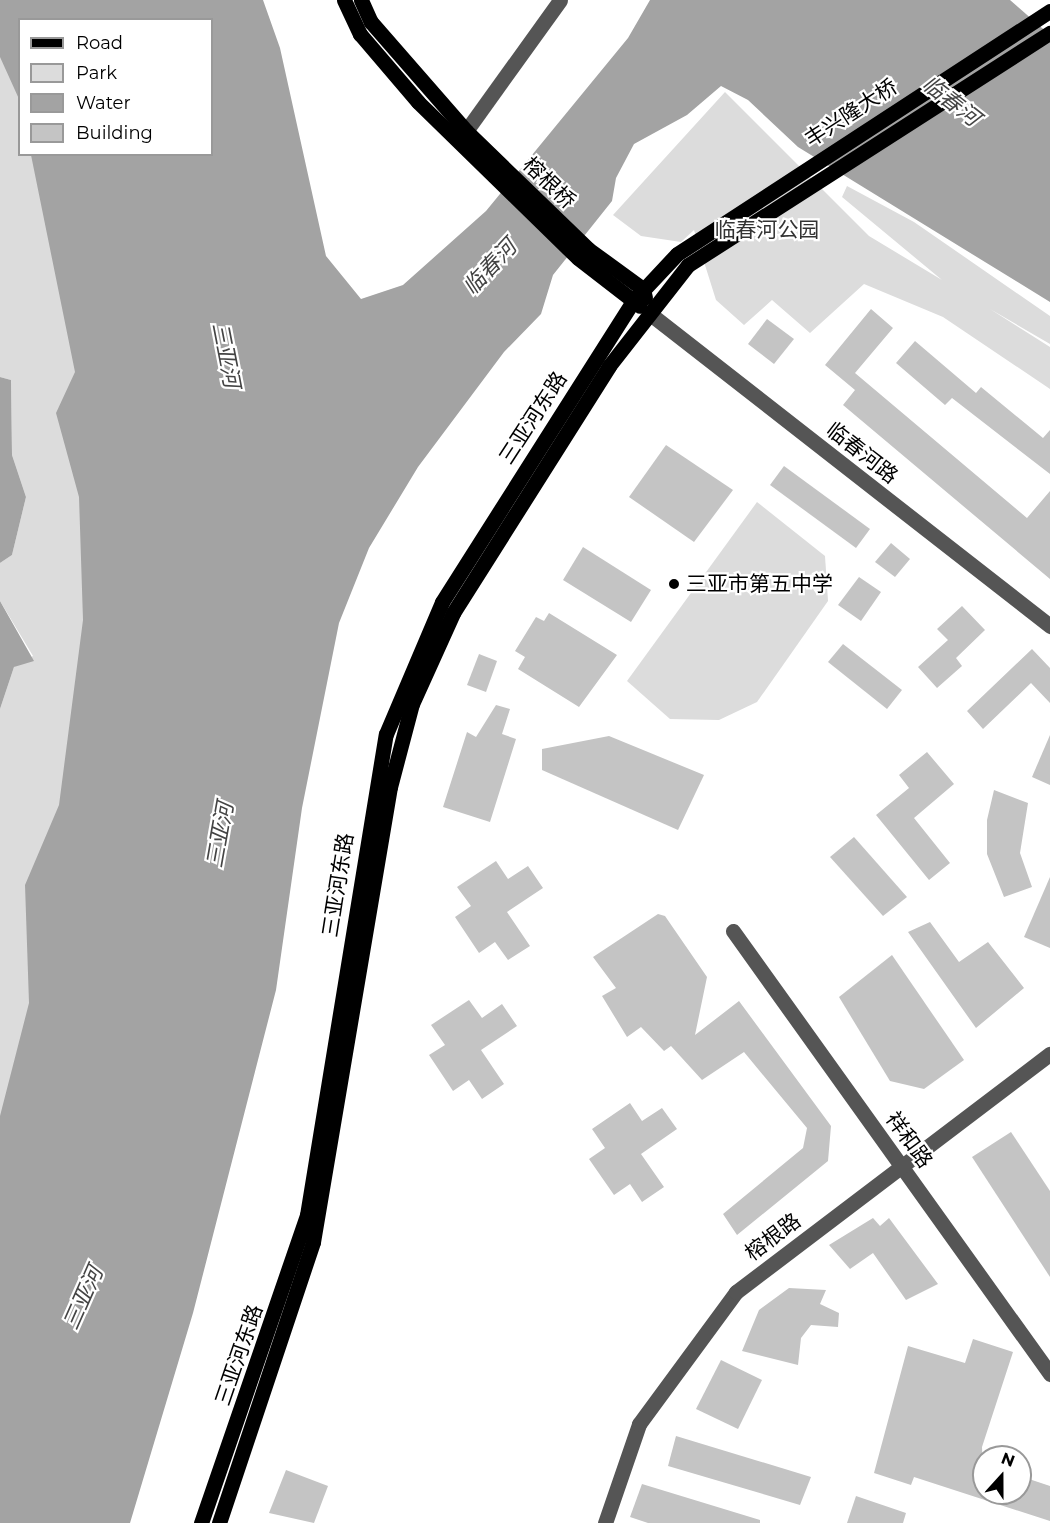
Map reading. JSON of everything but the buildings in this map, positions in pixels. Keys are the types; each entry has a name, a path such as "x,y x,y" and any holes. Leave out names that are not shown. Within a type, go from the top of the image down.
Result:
{"main road":[{"path":"344,0 360,34 476,152"},
{"path":"361,0 371,22 466,131 476,152"},
{"name":"丰兴隆大桥","path":"682,259 1050,11"},
{"name":"丰兴隆大桥","path":"682,259 1050,33"},
{"name":"榕根桥","path":"476,152 583,254 638,295"},
{"name":"三亚河东路","path":"201,1523 307,1215 374,792 397,702 442,602 638,295 682,259"},
{"name":"三亚河东路","path":"219,1523 313,1242 390,787 412,704 443,631 493,545 649,313 682,259"},
{"path":"638,295 649,313"}],"street":[{"path":"466,131 560,0"},
{"name":"临春河路","path":"649,313 1050,626"},
{"name":"祥和路","path":"734,931 1050,1374"},
{"name":"榕根路","path":"606,1523 639,1424 736,1292 1050,1054"}],"green space":[{"path":"0,33 18,68 18,156 50,156 91,504 93,624 41,981 0,1130 0,709 14,667 33,656 0,601 0,563 12,555 26,497 12,455 11,380 0,377"},
{"name":"临春河公园","path":"725,92 869,236 942,280 842,197 847,186 914,222 1050,316 1050,344 990,309 1050,347 1050,389 943,317 864,284 810,333 772,300 744,325 716,300 694,230 681,242 641,236 613,215"},
{"path":"757,502 825,556 828,601 757,702 719,720 670,719 627,681"}],"water":[{"path":"0,0 263,0 280,48 326,256 361,299 403,285 486,211 628,38 650,0 1010,0 1050,35 1050,302 798,147 748,100 721,86 687,115 634,144 616,178 612,201 553,275 541,314 504,352 418,467 369,548 339,623 302,808 276,990 193,1313 130,1523 0,1523 0,1116 29,1003 25,885 59,805 83,620 79,497 56,413 75,372 31,156 213,156 213,18 18,18 18,97 0,57"},
{"path":"0,377 11,380 12,455 26,497 12,555 0,563"},
{"path":"0,601 34,661 14,667 0,709"}],"place":[{"name":"三亚市第五中学","path":"674,584"}],"water label":[{"name":"临春河","path":"951,101"},
{"name":"临春河","path":"490,267"},
{"name":"三亚河","path":"226,355"},
{"name":"三亚河","path":"220,835"},
{"name":"三亚河","path":"83,1298"}]}
